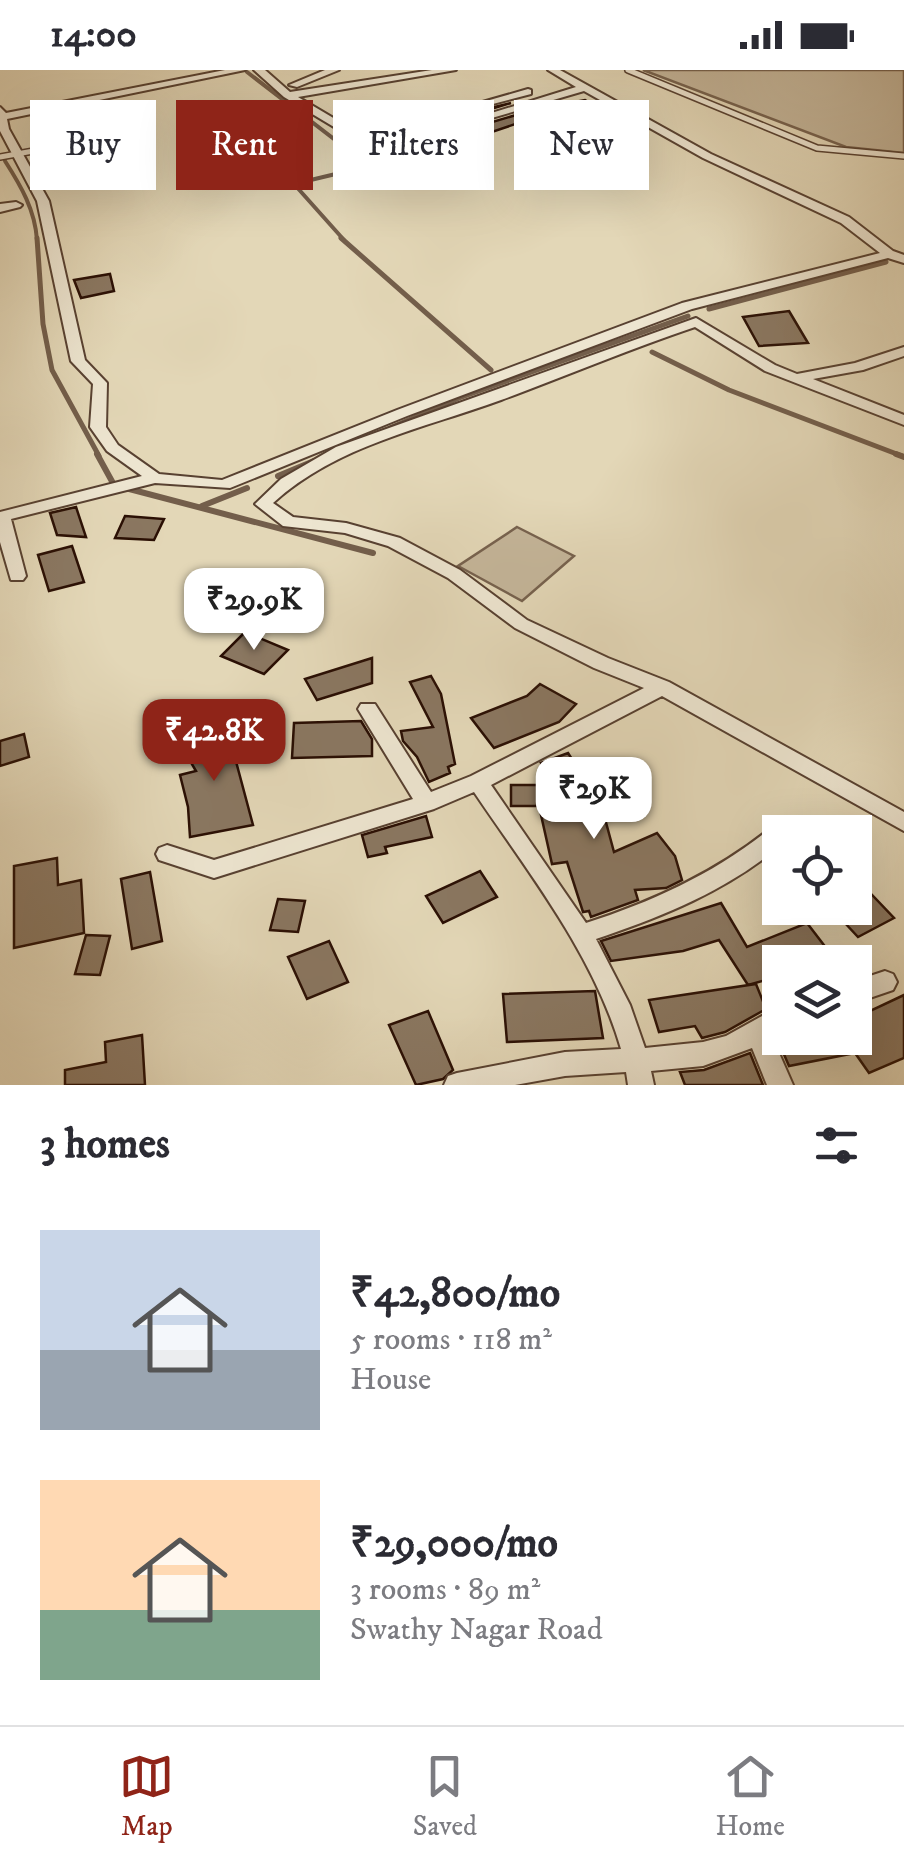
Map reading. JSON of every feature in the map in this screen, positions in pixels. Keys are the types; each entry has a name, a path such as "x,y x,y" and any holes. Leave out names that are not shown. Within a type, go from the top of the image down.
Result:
{"street":[{"path":"155,478 112,448 98,427 100,383 78,362 51,251 49,220 1,114 240,70"},
{"path":"258,70 333,122"},
{"path":"285,92 334,70"},
{"path":"285,92 451,70"},
{"path":"553,70 707,156 845,220 889,254 904,259"},
{"path":"494,101 572,81"},
{"path":"494,114 584,88"},
{"path":"0,208 16,205"},
{"path":"18,576 1,517 155,478 224,485 687,306 889,254"},
{"path":"900,417 770,368 696,322 390,432 300,471 262,504 289,522 346,528 394,542 454,574 522,624 600,663 662,687 904,822"},
{"path":"796,378 858,367 904,351"},
{"path":"167,854 214,869 427,803 478,782 662,687"},
{"path":"368,709 427,803"},
{"path":"478,782 604,976 639,1073"},
{"path":"579,935 667,903 748,862 762,849"},
{"path":"872,986 885,982"},
{"path":"457,1085 566,1064 639,1073 762,1032"},
{"path":"759,1035 780,1085"}],"lane":[{"path":"628,70 818,148 904,156"},
{"path":"0,157 30,152"}],"shaded area":[{"path":"643,70 904,70 904,153 846,147"},
{"path":"517,527 574,556 522,601 458,566"}],"building":[{"path":"514,116 514,124 494,131 494,122"},
{"path":"110,274 114,291 81,298 74,280"},
{"path":"789,311 808,343 759,346 743,317"},
{"path":"76,507 86,537 57,535 50,513"},
{"path":"125,516 164,519 154,540 115,538"},
{"path":"72,546 84,582 49,591 38,555"},
{"path":"245,632 288,650 264,674 221,656"},
{"path":"372,658 372,683 317,700 305,679"},
{"path":"431,676 441,694 455,764 448,767 450,773 429,782 417,757 403,741 401,731 433,727 410,682"},
{"path":"540,684 576,704 559,722 494,748 471,718 527,696"},
{"path":"361,721 372,739 372,756 292,758 294,723"},
{"path":"222,724 240,751 234,754 253,825 190,837 180,775 196,771 179,742"},
{"path":"24,734 29,757 0,766 0,741"},
{"path":"568,753 601,804 614,852 657,833 675,856 682,880 666,888 635,890 638,900 591,917 589,911 583,912 567,862 552,864 539,806 511,806 511,785 555,785 541,763"},
{"path":"426,816 432,837 385,847 387,853 368,857 362,835"},
{"path":"57,858 58,885 81,880 84,933 14,948 14,866"},
{"path":"480,871 497,897 443,923 426,896"},
{"path":"150,872 162,941 132,949 121,879"},
{"path":"872,895 894,918 858,937 847,925 872,925"},
{"path":"278,899 305,901 298,932 270,930"},
{"path":"721,903 747,947 802,925 809,925 824,945 762,945 762,981 748,985 719,940 683,951 611,961 601,941"},
{"path":"86,935 110,936 100,975 75,974"},
{"path":"329,941 348,982 307,999 288,957"},
{"path":"756,984 762,1011 725,1032 702,1038 695,1026 659,1032 649,1000"},
{"path":"595,991 603,1038 507,1042 503,994"},
{"path":"904,995 904,1058 869,1073 856,1055 872,1055 872,1010"},
{"path":"428,1011 453,1070 443,1079 416,1085 389,1025"},
{"path":"142,1035 145,1085 65,1085 65,1070 106,1062 105,1042"},
{"path":"750,1053 763,1085 685,1085 680,1072 704,1070"},
{"path":"784,1055 845,1055 789,1066"}],"waterway":[{"path":"247,72 369,166 294,184 344,240"},
{"path":"5,161 30,208 37,240"},
{"path":"37,238 43,324 52,370 99,456"},
{"path":"341,238 491,370"},
{"path":"709,309 886,262"},
{"path":"390,428 459,398 688,316"},
{"path":"652,352 729,390 902,456"},
{"path":"97,454 114,485 373,553"},
{"path":"896,454 904,457"},
{"path":"278,476 314,461"},
{"path":"202,506 247,488"}]}
